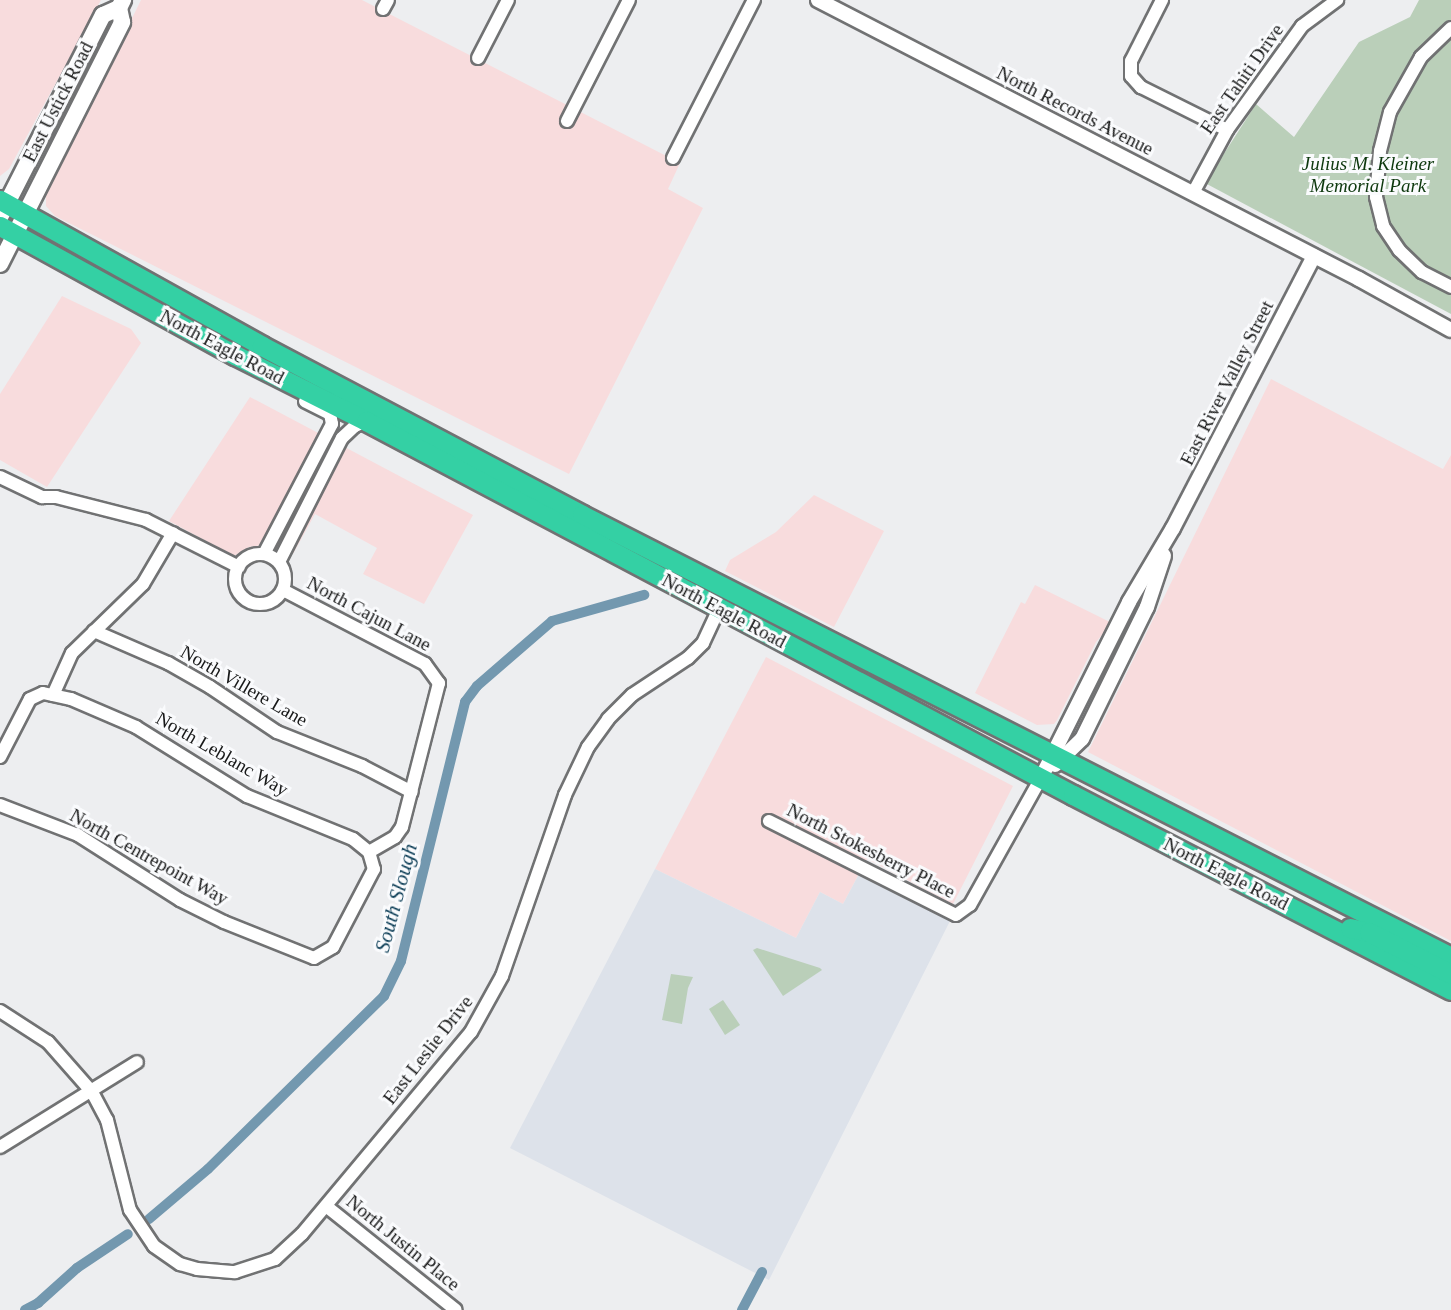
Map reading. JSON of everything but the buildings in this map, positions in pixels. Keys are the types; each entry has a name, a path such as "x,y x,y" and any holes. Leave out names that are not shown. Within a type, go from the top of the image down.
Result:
{"highway":[{"name":"North Eagle Road","path":"2,207 25,214 262,346 582,515 1451,957"},
{"name":"North Eagle Road","path":"8,230 235,355 366,421 446,466 1451,989"},
{"path":"366,421 374,417 434,448 443,442"},
{"path":"446,466 463,462 569,519 582,515"},
{"path":"1317,921 1369,932 1451,974"}],"main road":[{"name":"East Ustick Road","path":"2,207 103,15 121,4 122,22 25,214 8,230"},
{"path":"0,264 8,230"}],"street":[{"path":"478,58 508,0"},
{"path":"567,121 629,0"},
{"path":"673,158 754,0"},
{"name":"North Records Avenue","path":"818,0 1314,256 1451,330"},
{"path":"1163,0 1131,61 1131,76 1141,87 1227,130"},
{"name":"East Tahiti Drive","path":"1193,193 1227,130 1302,26 1337,0"},
{"path":"1451,28 1421,57 1390,112 1380,151 1376,197 1383,226 1399,250 1422,272 1451,287"},
{"name":"East River Valley Street","path":"956,915 970,905 1041,778 1058,755 1129,602 1173,528 1314,256"},
{"path":"235,355 251,373 330,414 332,424 264,554"},
{"path":"279,562 342,438 355,426 366,421"},
{"path":"0,477 42,497 56,497 131,514 239,567"},
{"path":"0,757 30,699 43,693 53,695 72,653 143,584 173,533"},
{"path":"264,554 279,562 285,575 283,590 265,603 247,600 237,588 239,567 253,555 264,554"},
{"name":"North Cajun Lane","path":"283,590 425,664 436,675 439,683 434,709 412,792"},
{"name":"East Leslie Drive","path":"0,1011 48,1041 92,1091 107,1119 130,1210 154,1246 180,1264 197,1269 235,1272 275,1259 302,1235 471,1032 488,1007 502,976 565,795 589,747 608,719 632,695 688,658 703,643 719,608"},
{"name":"North Villere Lane","path":"94,631 168,663 276,732 362,765 412,792"},
{"name":"North Leblanc Way","path":"53,695 97,708 136,727 247,796 354,839 369,852"},
{"path":"369,852 395,837 402,827 412,792"},
{"name":"North Centrepoint Way","path":"0,805 78,835 180,900 224,922 319,958 333,947 374,869 369,852"},
{"name":"North Stokesberry Place","path":"769,821 956,915"},
{"path":"0,1147 137,1062"},
{"name":"North Justin Place","path":"326,1206 456,1310"}],"shaded area":[{"path":"0,0 101,0 9,169 0,176"},
{"path":"141,0 362,0 680,163 668,189 703,208 569,474 55,216 46,206 46,192"},
{"path":"62,296 131,329 141,343 47,487 0,460 0,394"},
{"path":"1271,379 1443,469 1451,455 1451,941 1088,752"},
{"path":"250,397 473,515 424,604 363,574 377,548 315,514 293,554 267,540 262,545 249,547 234,556 169,521"},
{"path":"814,495 884,531 834,627 725,571 730,560 776,532"},
{"path":"1035,585 1112,623 1096,642 1054,724 1037,725 975,693 1021,602 1025,604"},
{"path":"766,657 1013,786 953,904 867,859 843,904 820,892 796,938 655,869"},
{"path":"655,869 796,938 820,892 843,904 859,874 950,921 769,1280 510,1148"}],"green space":[{"name":"Julius M. Kleiner Memorial Park","path":"1419,0 1451,0 1451,314 1205,183 1256,104 1294,137 1359,42 1410,17"},
{"path":"757,948 822,970 783,996 753,950"},
{"path":"671,974 693,977 688,988 682,1024 662,1020"},
{"path":"723,1000 740,1025 725,1035 709,1009"}],"waterway":[{"name":"South Slough","path":"149,1219 208,1169 384,996 401,961 465,702 477,686 552,621 644,595"},
{"name":"South Slough","path":"25,1310 38,1303 77,1268 128,1234"},
{"path":"742,1310 762,1272"}]}
